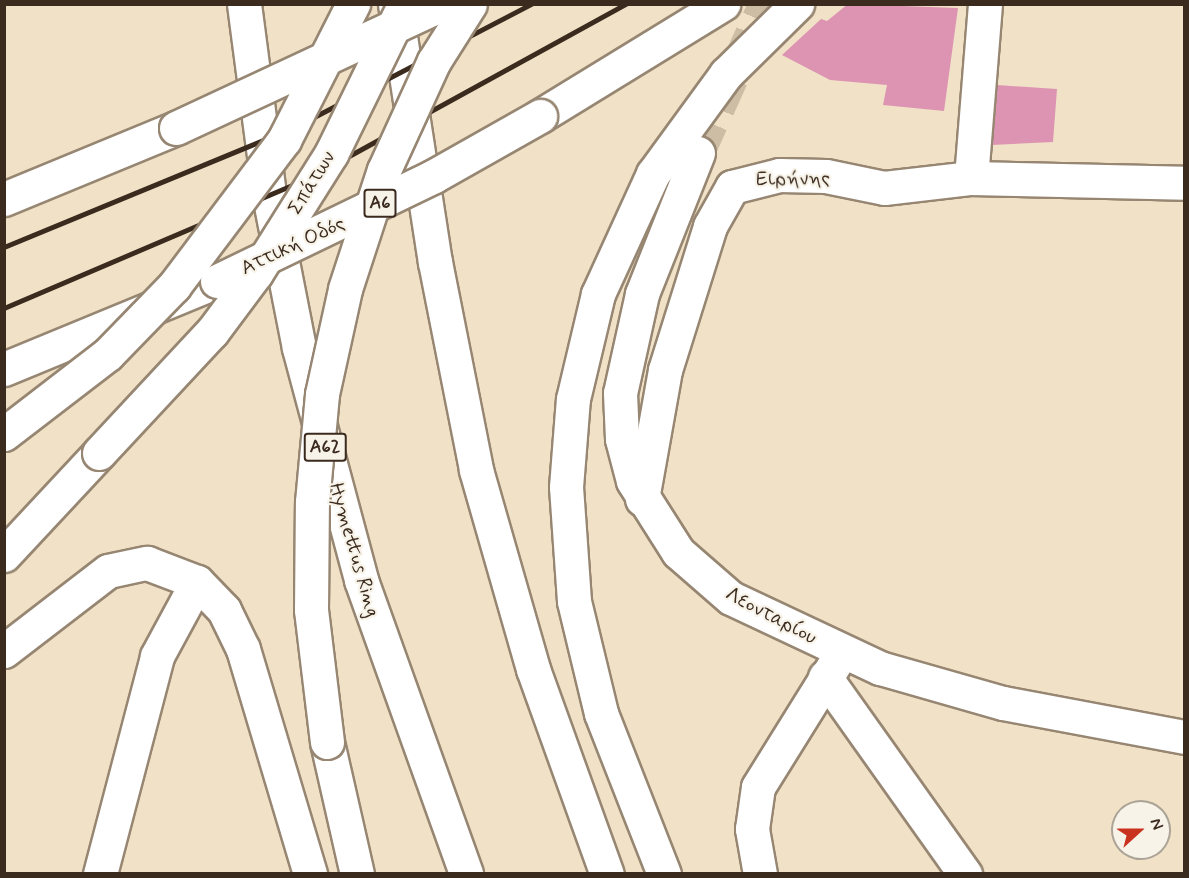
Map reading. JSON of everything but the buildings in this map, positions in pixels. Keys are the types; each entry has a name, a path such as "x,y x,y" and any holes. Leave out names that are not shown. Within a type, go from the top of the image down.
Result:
{"main road":[{"name":"Hymettus Ring","path":"244,4 269,195 299,348 361,580 466,873"},
{"path":"4,434 108,354 182,277 284,140 339,41 353,4"},
{"path":"395,4 435,262 476,470 533,669 607,873"},
{"name":"Σπάτων","path":"4,555 212,332 256,273 332,154 404,4"},
{"path":"4,199 176,128 442,4"},
{"path":"357,873 327,742 311,610 312,502 322,394 345,289 384,170 434,61 470,4"},
{"name":"Αττική Οδός","path":"4,369 217,281 415,186 540,116 723,4"},
{"path":"664,873 601,713 574,601 566,487 573,399 598,294 653,174 726,74 797,4"},
{"path":"971,178 985,4"},
{"name":"Λεονταρίου","path":"698,153 642,294 622,370 622,439 642,501 678,552 710,583 777,622 834,664 955,692 1185,737"},
{"name":"Ειρήνης","path":"642,501 664,369 710,226 726,192 760,176 826,176 884,188 971,178 1185,183"},
{"name":"Σπάτων","path":"4,532 99,453"},
{"path":"4,651 108,571 147,563 197,582 224,610 243,649 310,873"},
{"path":"100,873 157,656 197,582"},
{"path":"760,873 752,829 758,787 834,664 965,873"}],"tunnel":[{"path":"698,153 765,4"}],"railway":[{"path":"4,247 291,129 531,4"},
{"path":"4,308 309,178 626,4"}]}
